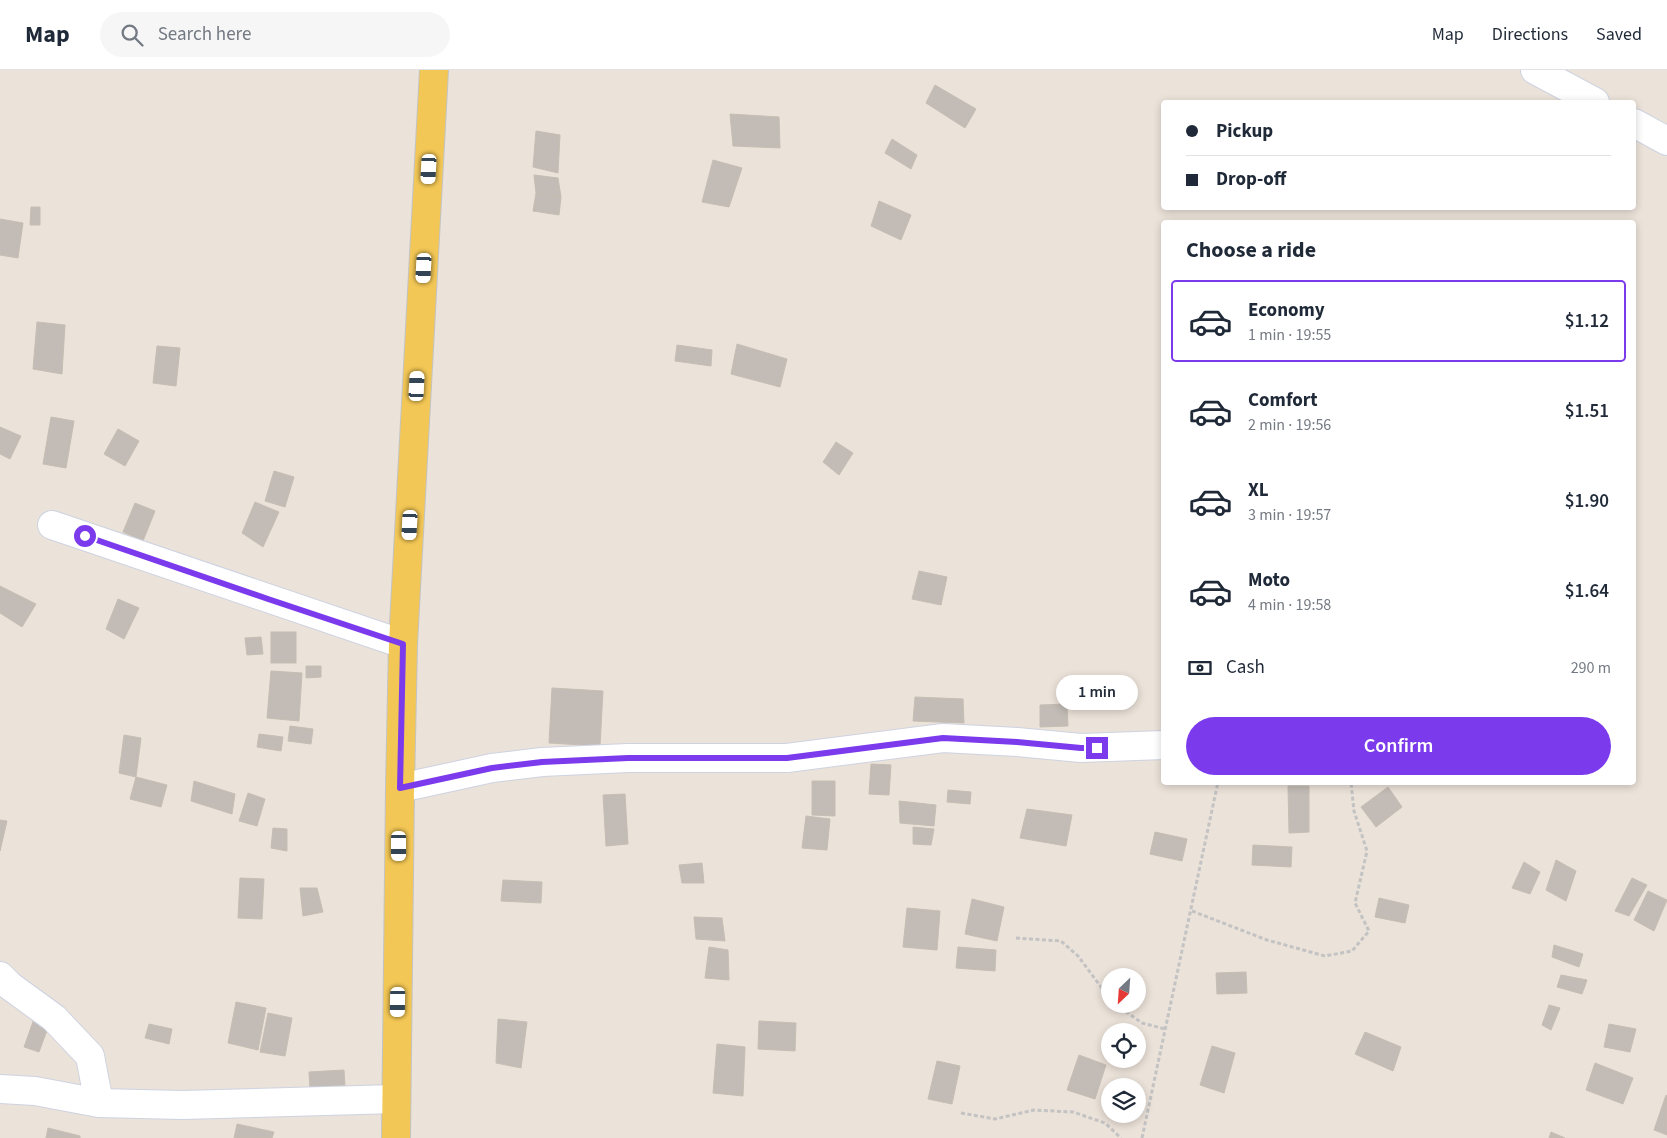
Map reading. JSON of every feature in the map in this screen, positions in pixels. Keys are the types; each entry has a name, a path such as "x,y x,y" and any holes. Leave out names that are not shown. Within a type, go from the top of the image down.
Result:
{"main road":[{"path":"396,1138 403,644 434,70"}],"street":[{"path":"1535,70 1591,100"},
{"path":"1636,125 1667,142"},
{"path":"52,525 403,644"},
{"path":"400,788 492,768 542,762 628,758 787,758 943,738 1081,748 1161,745"},
{"path":"0,976 10,986 54,1018 90,1056 99,1103"},
{"path":"0,1089 35,1091 99,1103 182,1105 396,1099"}],"path":[{"path":"1142,1138 1217,785"},
{"path":"1192,910 1267,940 1325,956 1352,951 1369,931 1355,903 1366,851 1354,811 1351,785"},
{"path":"1016,938 1061,941 1078,956 1101,986"},
{"path":"1127,1013 1142,1023 1165,1029"},
{"path":"962,1113 995,1119 1034,1110 1073,1112 1105,1123 1121,1138"}],"building":[{"path":"935,85 976,109 965,128 926,103"},
{"path":"730,114 779,117 780,148 733,146"},
{"path":"536,131 560,135 558,173 533,167"},
{"path":"892,139 917,155 911,169 885,153"},
{"path":"713,160 742,168 729,207 702,202"},
{"path":"534,175 558,178 561,197 536,193"},
{"path":"536,193 561,197 559,215 533,211"},
{"path":"879,201 911,215 901,240 871,226"},
{"path":"31,207 40,207 40,225 30,225"},
{"path":"0,219 23,223 18,258 0,255"},
{"path":"37,322 65,325 62,374 33,369"},
{"path":"737,344 787,359 780,387 731,374"},
{"path":"677,345 712,350 711,366 675,361"},
{"path":"157,346 180,348 176,386 153,383"},
{"path":"51,417 74,421 66,468 43,464"},
{"path":"0,427 21,436 10,459 0,454"},
{"path":"118,429 139,441 125,466 104,454"},
{"path":"836,442 853,453 839,475 823,462"},
{"path":"274,471 294,477 285,507 265,501"},
{"path":"255,502 279,512 263,547 242,533"},
{"path":"135,503 155,511 143,541 123,532"},
{"path":"919,571 947,577 941,605 912,599"},
{"path":"0,586 36,604 22,627 0,613"},
{"path":"118,599 139,608 124,639 106,629"},
{"path":"271,632 296,632 296,663 271,663"},
{"path":"261,637 263,654 247,655 245,638"},
{"path":"306,666 321,666 321,677 306,678"},
{"path":"271,671 302,673 299,721 267,718"},
{"path":"552,688 603,691 600,746 549,743"},
{"path":"915,697 963,699 964,723 913,721"},
{"path":"1067,704 1068,726 1040,727 1040,705"},
{"path":"290,726 313,729 311,744 288,741"},
{"path":"259,734 283,737 281,751 257,747"},
{"path":"124,735 141,738 136,777 119,773"},
{"path":"871,764 891,765 889,795 869,794"},
{"path":"136,777 167,785 161,807 130,799"},
{"path":"194,781 235,794 232,814 191,801"},
{"path":"812,781 835,781 835,816 812,815"},
{"path":"1288,786 1309,786 1309,832 1289,833"},
{"path":"1388,787 1402,807 1376,827 1361,807"},
{"path":"948,790 971,792 970,804 947,802"},
{"path":"248,793 265,799 257,826 239,821"},
{"path":"625,794 628,844 606,846 603,795"},
{"path":"899,801 936,805 934,826 900,823"},
{"path":"1027,809 1072,815 1066,846 1020,838"},
{"path":"806,816 830,819 827,850 802,848"},
{"path":"0,820 7,821 0,851"},
{"path":"913,827 934,829 931,845 913,844"},
{"path":"273,828 287,829 287,851 271,848"},
{"path":"1155,832 1187,839 1182,861 1150,854"},
{"path":"1253,845 1292,847 1291,867 1252,865"},
{"path":"1556,860 1576,871 1566,901 1546,890"},
{"path":"1524,862 1540,872 1530,894 1512,888"},
{"path":"702,863 704,883 682,883 679,865"},
{"path":"240,878 264,879 262,919 238,918"},
{"path":"1632,878 1647,885 1629,916 1615,911"},
{"path":"503,880 542,882 541,903 501,901"},
{"path":"300,888 317,888 323,912 303,916"},
{"path":"1648,891 1667,900 1654,931 1634,920"},
{"path":"1379,898 1409,905 1405,923 1375,917"},
{"path":"972,899 1004,907 997,941 965,934"},
{"path":"907,908 940,911 937,950 903,947"},
{"path":"694,917 722,918 725,941 696,939"},
{"path":"1554,945 1583,954 1579,967 1552,957"},
{"path":"709,947 728,950 729,980 705,978"},
{"path":"958,947 996,950 995,971 956,968"},
{"path":"1246,972 1247,993 1217,994 1216,973"},
{"path":"1561,975 1587,980 1582,994 1557,987"},
{"path":"236,1002 266,1008 258,1050 228,1043"},
{"path":"1549,1005 1560,1008 1551,1030 1542,1025"},
{"path":"268,1013 292,1018 285,1056 260,1052"},
{"path":"34,1019 49,1025 39,1052 24,1047"},
{"path":"498,1019 527,1022 521,1068 496,1063"},
{"path":"759,1021 796,1023 795,1051 758,1049"},
{"path":"149,1024 172,1029 169,1044 145,1038"},
{"path":"1609,1024 1636,1029 1630,1052 1604,1047"},
{"path":"1365,1032 1401,1047 1393,1071 1355,1054"},
{"path":"717,1044 745,1047 743,1096 713,1093"},
{"path":"1212,1046 1235,1053 1224,1093 1200,1085"},
{"path":"1079,1055 1101,1063 1101,1068 1105,1068 1095,1099 1067,1090"},
{"path":"937,1061 960,1066 952,1104 928,1099"},
{"path":"1595,1063 1633,1078 1623,1104 1586,1090"},
{"path":"344,1070 345,1088 310,1089 309,1072"},
{"path":"1667,1096 1667,1135 1654,1130"},
{"path":"237,1124 274,1132 272,1138 234,1138"},
{"path":"48,1128 80,1136 80,1138 46,1138"},
{"path":"1551,1132 1565,1138 1549,1138"}],"route":[{"path":"85,536 403,644 400,788 492,768 542,762 628,758 787,758 943,738 1097,748"}]}
